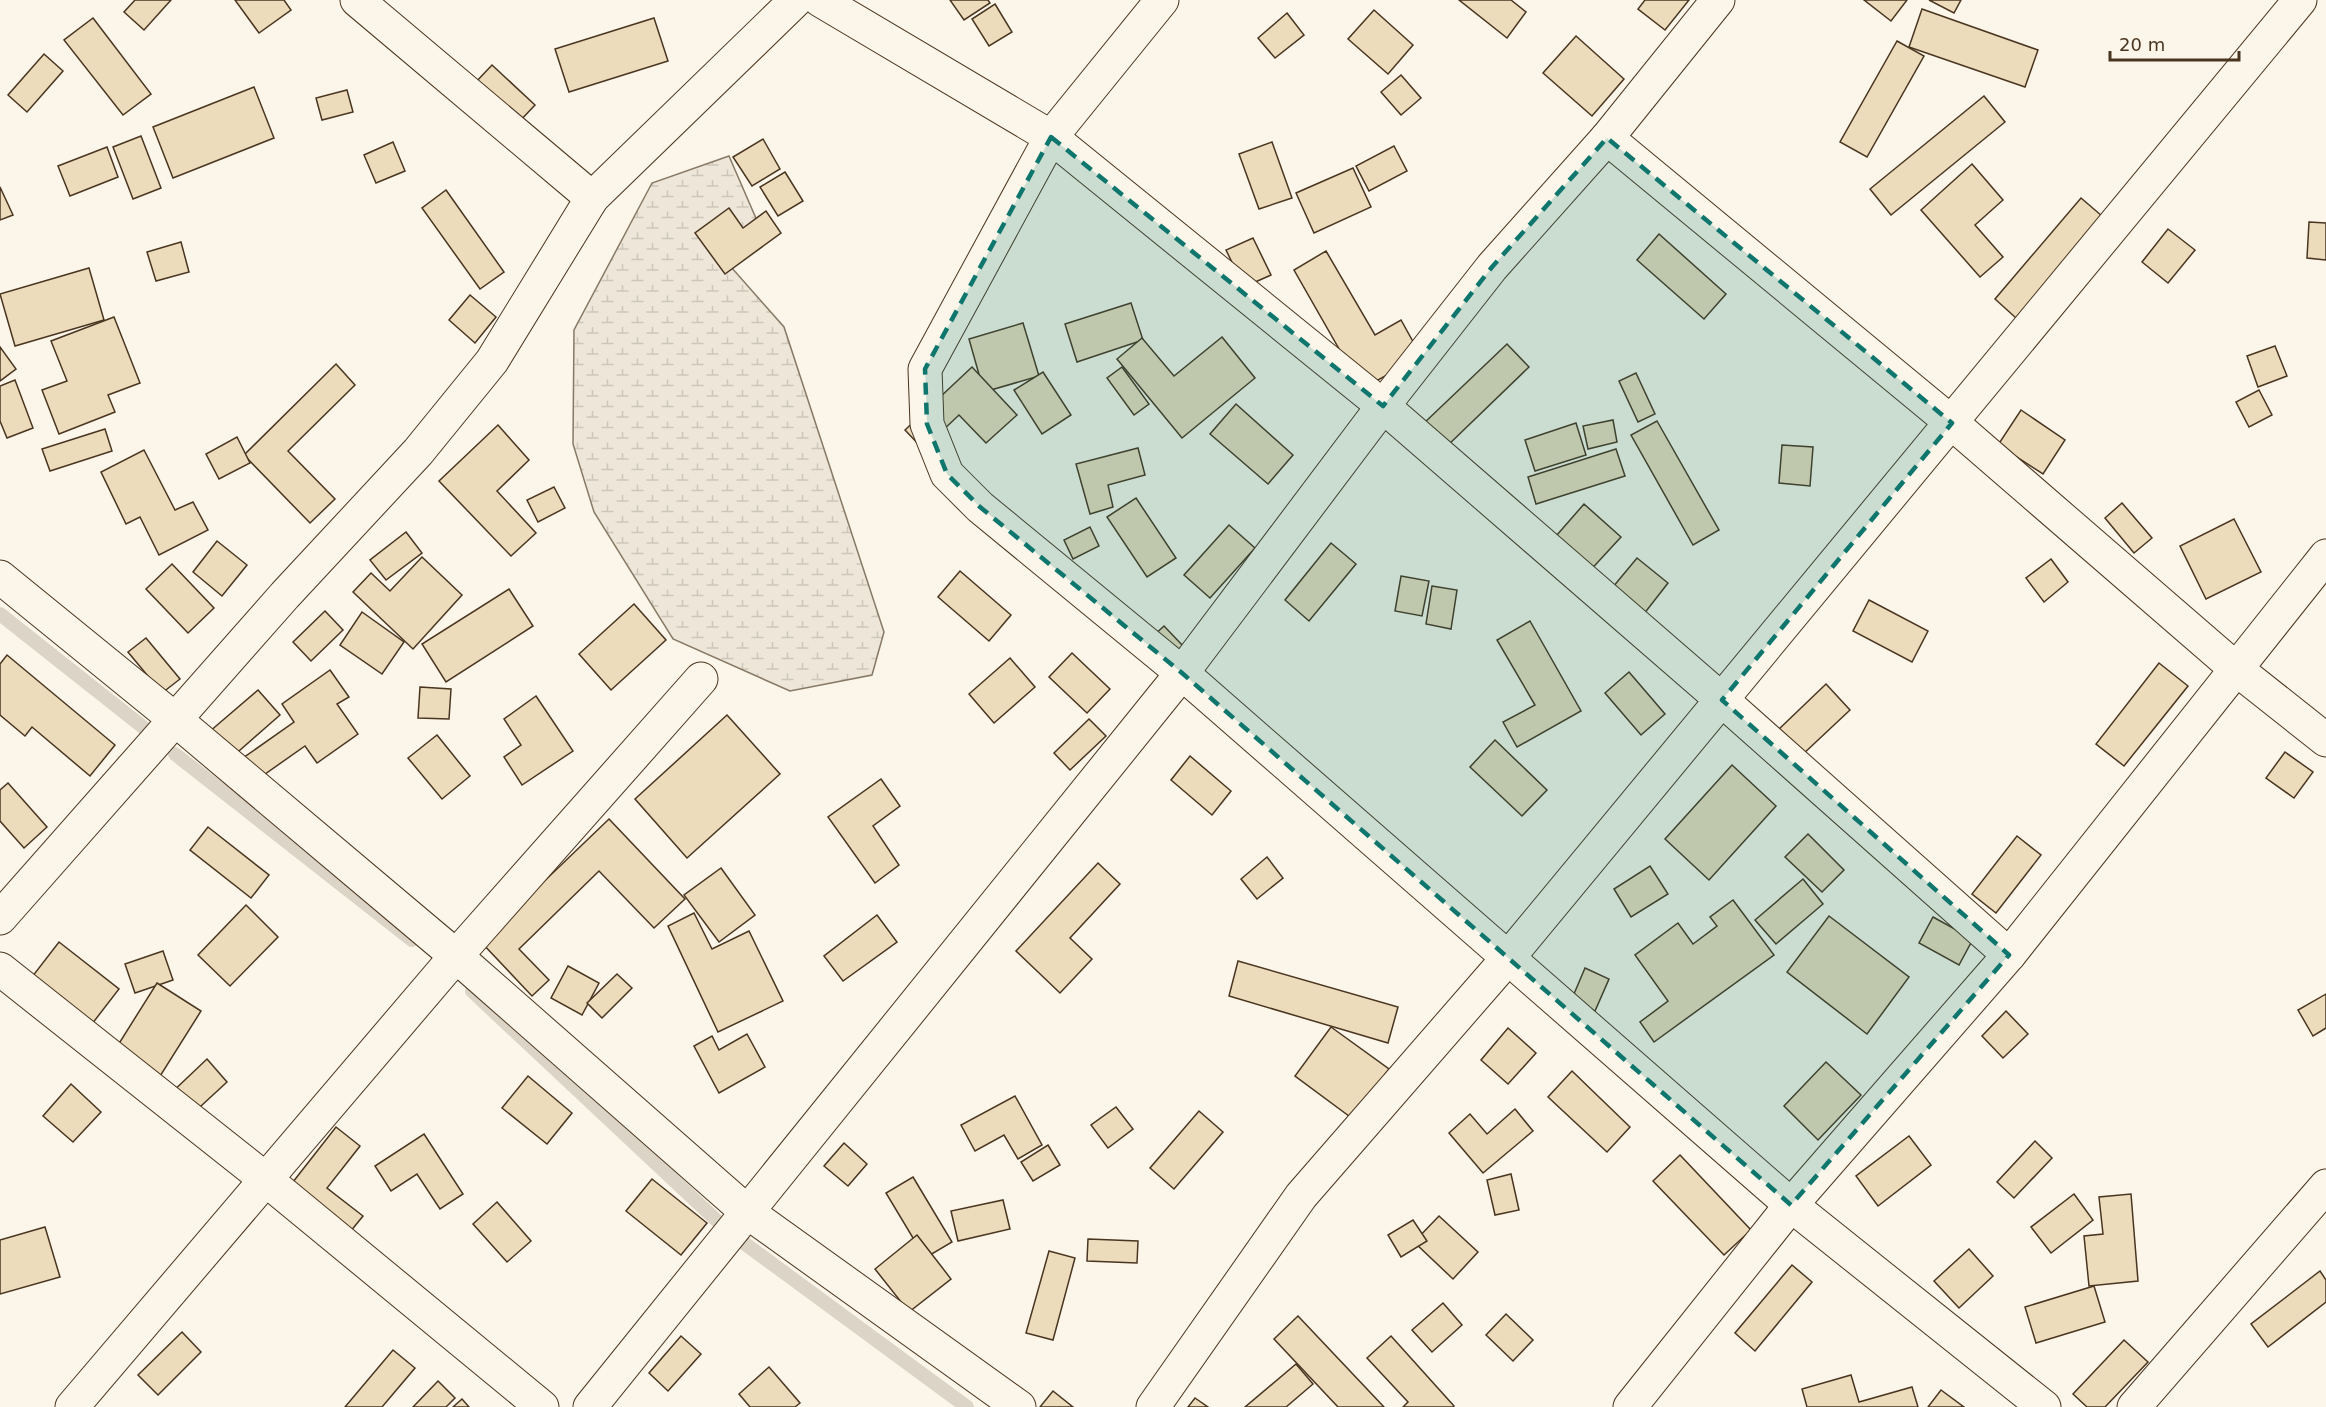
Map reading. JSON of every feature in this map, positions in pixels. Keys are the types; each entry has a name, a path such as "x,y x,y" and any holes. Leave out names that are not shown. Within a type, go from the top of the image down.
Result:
{"street":[{"path":"357,0 592,198"},
{"path":"0,918 177,721 285,595 418,452 492,361 592,198 796,0"},
{"path":"820,0 1051,137 1383,406 1722,700 2009,955"},
{"path":"1162,0 1051,137 925,369 927,424 947,474 980,507 1182,673 1791,1205 2044,1407"},
{"path":"590,1407 1182,673 1383,406 1492,267 1607,138 1718,0"},
{"path":"1153,1407 1301,1196 1508,958 2300,0"},
{"path":"1607,138 1952,423 2235,668 2326,741"},
{"path":"1630,1407 1791,1205 2009,955 2326,556"},
{"path":"0,577 177,721 456,956 746,1211 1019,1407"},
{"path":"72,1407 456,956 701,679"},
{"path":"0,969 264,1179 542,1407"},
{"path":"2134,1407 2326,1186"}],"highlighted area":[{"path":"1051,137 1383,406 1492,267 1607,138 1952,423 1722,700 2009,955 1791,1205 1182,673 980,507 947,474 927,424 925,369"}],"green space":[{"path":"729,156 758,223 731,267 784,327 884,632 872,675 790,691 673,639 594,512 573,444 574,330 652,183"}],"building":[{"path":"135,0 171,0 144,30 124,12"},
{"path":"235,0 284,0 291,10 259,33"},
{"path":"950,0 988,0 990,3 964,20"},
{"path":"1459,0 1511,0 1526,12 1507,38"},
{"path":"1645,0 1689,0 1665,30 1638,9"},
{"path":"1864,0 1907,0 1891,21"},
{"path":"1929,0 1961,0 1954,13"},
{"path":"995,4 1012,32 989,46 972,19"},
{"path":"1922,9 2038,50 2025,87 1909,47"},
{"path":"1374,10 1413,45 1388,74 1348,39"},
{"path":"1287,13 1304,35 1275,58 1258,38"},
{"path":"93,18 151,94 123,115 64,40"},
{"path":"654,18 668,61 569,92 555,49"},
{"path":"1576,36 1624,79 1592,116 1543,73"},
{"path":"1897,41 1924,56 1867,157 1840,142"},
{"path":"44,54 63,71 27,112 8,95"},
{"path":"492,65 535,105 518,123 475,83"},
{"path":"1401,75 1421,98 1401,115 1381,92"},
{"path":"254,87 274,138 173,178 153,127"},
{"path":"347,90 353,112 322,120 316,98"},
{"path":"1984,96 2005,122 1891,215 1870,189"},
{"path":"141,136 161,188 133,199 113,147"},
{"path":"763,139 780,169 752,186 733,157"},
{"path":"393,142 405,171 376,183 364,155"},
{"path":"1272,142 1292,198 1259,209 1239,154"},
{"path":"1394,146 1407,171 1369,191 1356,166"},
{"path":"107,147 118,177 70,196 58,166"},
{"path":"1972,164 2003,200 1975,225 2003,257 1980,277 1921,210"},
{"path":"1353,168 1371,207 1314,233 1296,193"},
{"path":"785,172 803,201 778,216 760,187"},
{"path":"0,187 13,215 0,220"},
{"path":"446,190 504,272 480,289 422,208"},
{"path":"2081,198 2102,216 2016,318 1995,299"},
{"path":"729,208 743,228 766,211 781,233 725,274 695,233"},
{"path":"2309,222 2326,223 2326,260 2307,258"},
{"path":"2168,229 2195,250 2168,283 2142,262"},
{"path":"1659,234 1726,294 1704,319 1637,260"},
{"path":"1253,238 1271,275 1244,287 1226,250"},
{"path":"181,242 189,272 156,281 147,252"},
{"path":"1326,251 1375,335 1401,320 1421,356 1362,389 1294,270"},
{"path":"89,268 104,320 15,346 0,294"},
{"path":"470,295 496,317 475,343 449,320"},
{"path":"1131,303 1143,340 1077,362 1065,324"},
{"path":"114,317 140,383 108,395 115,412 59,434 42,390 67,381 51,341"},
{"path":"1023,323 1039,376 984,392 969,339"},
{"path":"1222,337 1255,378 1182,438 1117,359 1142,338 1174,376"},
{"path":"1507,344 1529,367 1444,449 1422,425"},
{"path":"2275,346 2287,376 2258,387 2247,356"},
{"path":"0,347 16,369 0,381"},
{"path":"336,364 355,385 288,451 335,499 310,523 244,455"},
{"path":"972,367 1017,415 986,443 959,415 923,449 905,430"},
{"path":"1122,367 1149,404 1134,415 1107,378"},
{"path":"1043,372 1071,415 1042,434 1014,390"},
{"path":"1636,373 1655,414 1638,422 1619,381"},
{"path":"15,380 33,428 7,438 0,421 0,386"},
{"path":"2259,390 2272,415 2249,427 2236,402"},
{"path":"1236,404 1293,455 1268,484 1210,434"},
{"path":"2021,410 2065,440 2043,474 1998,445"},
{"path":"1613,420 1617,442 1588,449 1583,426"},
{"path":"1657,421 1719,530 1693,545 1631,435"},
{"path":"1576,423 1586,455 1535,471 1525,440"},
{"path":"498,425 529,460 497,491 536,533 511,556 439,481"},
{"path":"105,429 112,451 50,471 42,449"},
{"path":"237,437 250,463 219,479 206,454"},
{"path":"1782,445 1813,447 1810,486 1779,483"},
{"path":"1138,448 1145,475 1108,485 1113,507 1090,514 1076,464"},
{"path":"1616,449 1625,476 1536,504 1528,477"},
{"path":"144,450 175,510 193,502 208,530 159,555 140,517 126,524 101,472"},
{"path":"554,487 565,508 538,522 527,500"},
{"path":"1136,498 1176,558 1147,577 1107,517"},
{"path":"2122,503 2152,538 2134,553 2105,518"},
{"path":"1584,504 1621,537 1586,575 1550,543"},
{"path":"2234,519 2261,572 2206,599 2180,546"},
{"path":"1229,525 1255,548 1210,598 1184,575"},
{"path":"1090,527 1099,546 1073,559 1064,540"},
{"path":"406,532 422,553 386,580 370,560"},
{"path":"217,541 247,565 222,596 193,572"},
{"path":"1331,543 1356,564 1309,621 1285,600"},
{"path":"422,557 462,595 413,649 353,592 371,573 390,591"},
{"path":"1637,558 1668,583 1640,619 1608,593"},
{"path":"2051,559 2068,582 2044,602 2026,578"},
{"path":"172,564 214,608 188,633 146,589"},
{"path":"960,571 1011,615 989,641 938,597"},
{"path":"1401,576 1429,581 1422,616 1395,611"},
{"path":"1432,586 1457,590 1451,629 1426,624"},
{"path":"509,589 533,626 446,682 422,644"},
{"path":"1869,600 1928,631 1912,662 1853,631"},
{"path":"634,604 666,640 611,690 579,654"},
{"path":"325,611 343,630 311,661 293,642"},
{"path":"362,612 404,642 382,674 340,645"},
{"path":"1530,621 1581,711 1517,747 1503,722 1535,705 1497,640"},
{"path":"1164,626 1185,648 1160,673 1138,650"},
{"path":"146,638 180,679 162,693 128,652"},
{"path":"1072,653 1110,689 1087,713 1049,677"},
{"path":"7,655 115,745 90,776 32,727 25,736 0,715 0,664"},
{"path":"1010,658 1035,687 994,723 969,694"},
{"path":"2159,663 2188,686 2124,766 2096,744"},
{"path":"330,670 349,697 337,704 358,734 317,763 305,746 258,779 243,758 294,722 282,704"},
{"path":"1629,672 1665,714 1641,735 1605,693"},
{"path":"1826,684 1850,710 1801,756 1777,731"},
{"path":"420,687 451,689 449,719 418,718"},
{"path":"258,690 280,715 231,758 209,732"},
{"path":"536,696 573,751 522,785 504,757 521,745 504,719"},
{"path":"727,715 780,774 687,858 635,799"},
{"path":"1089,719 1106,736 1070,770 1054,753"},
{"path":"437,735 470,776 442,799 408,758"},
{"path":"1495,740 1547,790 1522,816 1470,767"},
{"path":"2285,752 2313,772 2294,798 2266,778"},
{"path":"1190,756 1231,791 1212,815 1171,780"},
{"path":"1732,765 1776,806 1709,880 1665,839"},
{"path":"881,779 900,806 873,826 899,865 875,883 828,817"},
{"path":"8,783 47,827 24,848 0,821 0,790"},
{"path":"609,819 685,899 654,928 599,871 519,949 549,980 532,996 481,942"},
{"path":"208,827 269,875 251,898 190,850"},
{"path":"1808,834 1844,870 1822,892 1785,857"},
{"path":"2017,836 2041,855 1996,913 1972,894"},
{"path":"1267,857 1283,878 1257,899 1241,879"},
{"path":"1098,863 1120,884 1070,938 1092,959 1060,993 1016,951"},
{"path":"1650,866 1668,894 1631,917 1614,889"},
{"path":"721,868 755,915 719,942 684,895"},
{"path":"1803,879 1823,904 1776,944 1755,920"},
{"path":"1733,900 1774,955 1654,1042 1640,1022 1668,1001 1635,955 1678,923 1693,944 1717,926 1710,917"},
{"path":"246,905 278,937 230,986 198,955"},
{"path":"694,913 712,949 749,931 783,1001 718,1032 668,926"},
{"path":"877,915 897,942 843,981 824,956"},
{"path":"1829,916 1909,977 1867,1034 1787,972"},
{"path":"1933,917 1973,939 1959,965 1919,943"},
{"path":"59,942 119,989 85,1033 25,986"},
{"path":"163,951 173,980 135,993 125,964"},
{"path":"1238,961 1398,1007 1388,1043 1229,996"},
{"path":"568,966 599,983 582,1015 551,998"},
{"path":"1585,968 1609,979 1595,1011 1571,1001"},
{"path":"617,974 632,988 602,1018 587,1003"},
{"path":"157,983 201,1011 152,1089 108,1061"},
{"path":"2326,994 2326,1028 2313,1036 2298,1010"},
{"path":"2006,1011 2028,1034 2003,1058 1982,1036"},
{"path":"1331,1027 1389,1069 1353,1119 1295,1076"},
{"path":"1508,1028 1536,1053 1508,1084 1481,1060"},
{"path":"747,1034 765,1067 719,1093 694,1046 712,1036 719,1050"},
{"path":"207,1059 227,1082 188,1118 168,1096"},
{"path":"1826,1062 1861,1095 1818,1140 1784,1106"},
{"path":"1572,1071 1630,1127 1607,1152 1548,1097"},
{"path":"528,1076 572,1113 547,1144 502,1108"},
{"path":"71,1084 101,1112 73,1142 43,1116"},
{"path":"1015,1096 1042,1145 1018,1159 1004,1135 975,1151 961,1125"},
{"path":"1116,1107 1133,1129 1108,1148 1091,1125"},
{"path":"1515,1109 1533,1131 1483,1173 1449,1133 1470,1114 1487,1134"},
{"path":"1199,1111 1223,1132 1174,1189 1150,1168"},
{"path":"336,1127 360,1146 327,1188 363,1216 341,1243 282,1196"},
{"path":"424,1134 463,1194 440,1209 417,1174 391,1191 375,1166"},
{"path":"1909,1136 1931,1165 1878,1206 1856,1176"},
{"path":"2035,1141 2052,1158 2014,1198 1997,1182"},
{"path":"844,1143 867,1164 848,1186 824,1166"},
{"path":"1048,1145 1060,1165 1033,1181 1021,1162"},
{"path":"1680,1155 1751,1230 1724,1255 1653,1181"},
{"path":"1511,1174 1519,1210 1495,1215 1487,1180"},
{"path":"913,1177 952,1242 925,1258 886,1193"},
{"path":"652,1179 707,1223 681,1255 626,1211"},
{"path":"2074,1194 2093,1220 2051,1253 2031,1227"},
{"path":"2131,1194 2138,1281 2089,1286 2084,1236 2103,1234 2099,1197"},
{"path":"1003,1200 1010,1229 958,1241 951,1211"},
{"path":"497,1202 531,1241 507,1262 473,1224"},
{"path":"1439,1216 1478,1252 1453,1279 1414,1242"},
{"path":"1413,1220 1427,1241 1401,1257 1388,1235"},
{"path":"45,1227 60,1277 0,1294 0,1240"},
{"path":"917,1235 951,1279 909,1312 875,1269"},
{"path":"1088,1239 1138,1241 1137,1263 1087,1261"},
{"path":"1969,1249 1993,1276 1959,1308 1934,1281"},
{"path":"1049,1251 1075,1258 1053,1340 1026,1333"},
{"path":"1792,1265 1812,1282 1755,1351 1735,1333"},
{"path":"2320,1271 2326,1280 2326,1302 2268,1347 2251,1324"},
{"path":"2094,1286 2105,1322 2036,1343 2025,1307"},
{"path":"1443,1303 1462,1325 1432,1352 1412,1330"},
{"path":"1506,1314 1533,1340 1513,1361 1486,1335"},
{"path":"1298,1316 1384,1407 1338,1407 1274,1339"},
{"path":"182,1332 201,1352 158,1395 138,1375"},
{"path":"681,1336 701,1354 668,1391 649,1373"},
{"path":"1391,1336 1453,1407 1403,1407 1408,1402 1367,1358"},
{"path":"2124,1340 2148,1362 2105,1407 2087,1407 2073,1394"},
{"path":"393,1350 415,1368 382,1407 345,1407"},
{"path":"1296,1364 1313,1384 1286,1407 1245,1407"},
{"path":"769,1367 800,1403 795,1407 750,1407 739,1394"},
{"path":"1851,1375 1859,1402 1912,1387 1918,1407 1807,1407 1802,1389"},
{"path":"438,1381 455,1398 446,1407 413,1407"},
{"path":"1941,1390 1964,1407 1928,1407"},
{"path":"1053,1391 1073,1407 1040,1407"},
{"path":"1195,1398 1208,1407 1188,1407"},
{"path":"462,1399 469,1407 453,1407"}],"waterway":[{"path":"0,614 153,735"},
{"path":"175,754 412,940"},
{"path":"472,991 729,1232 967,1407"}]}
